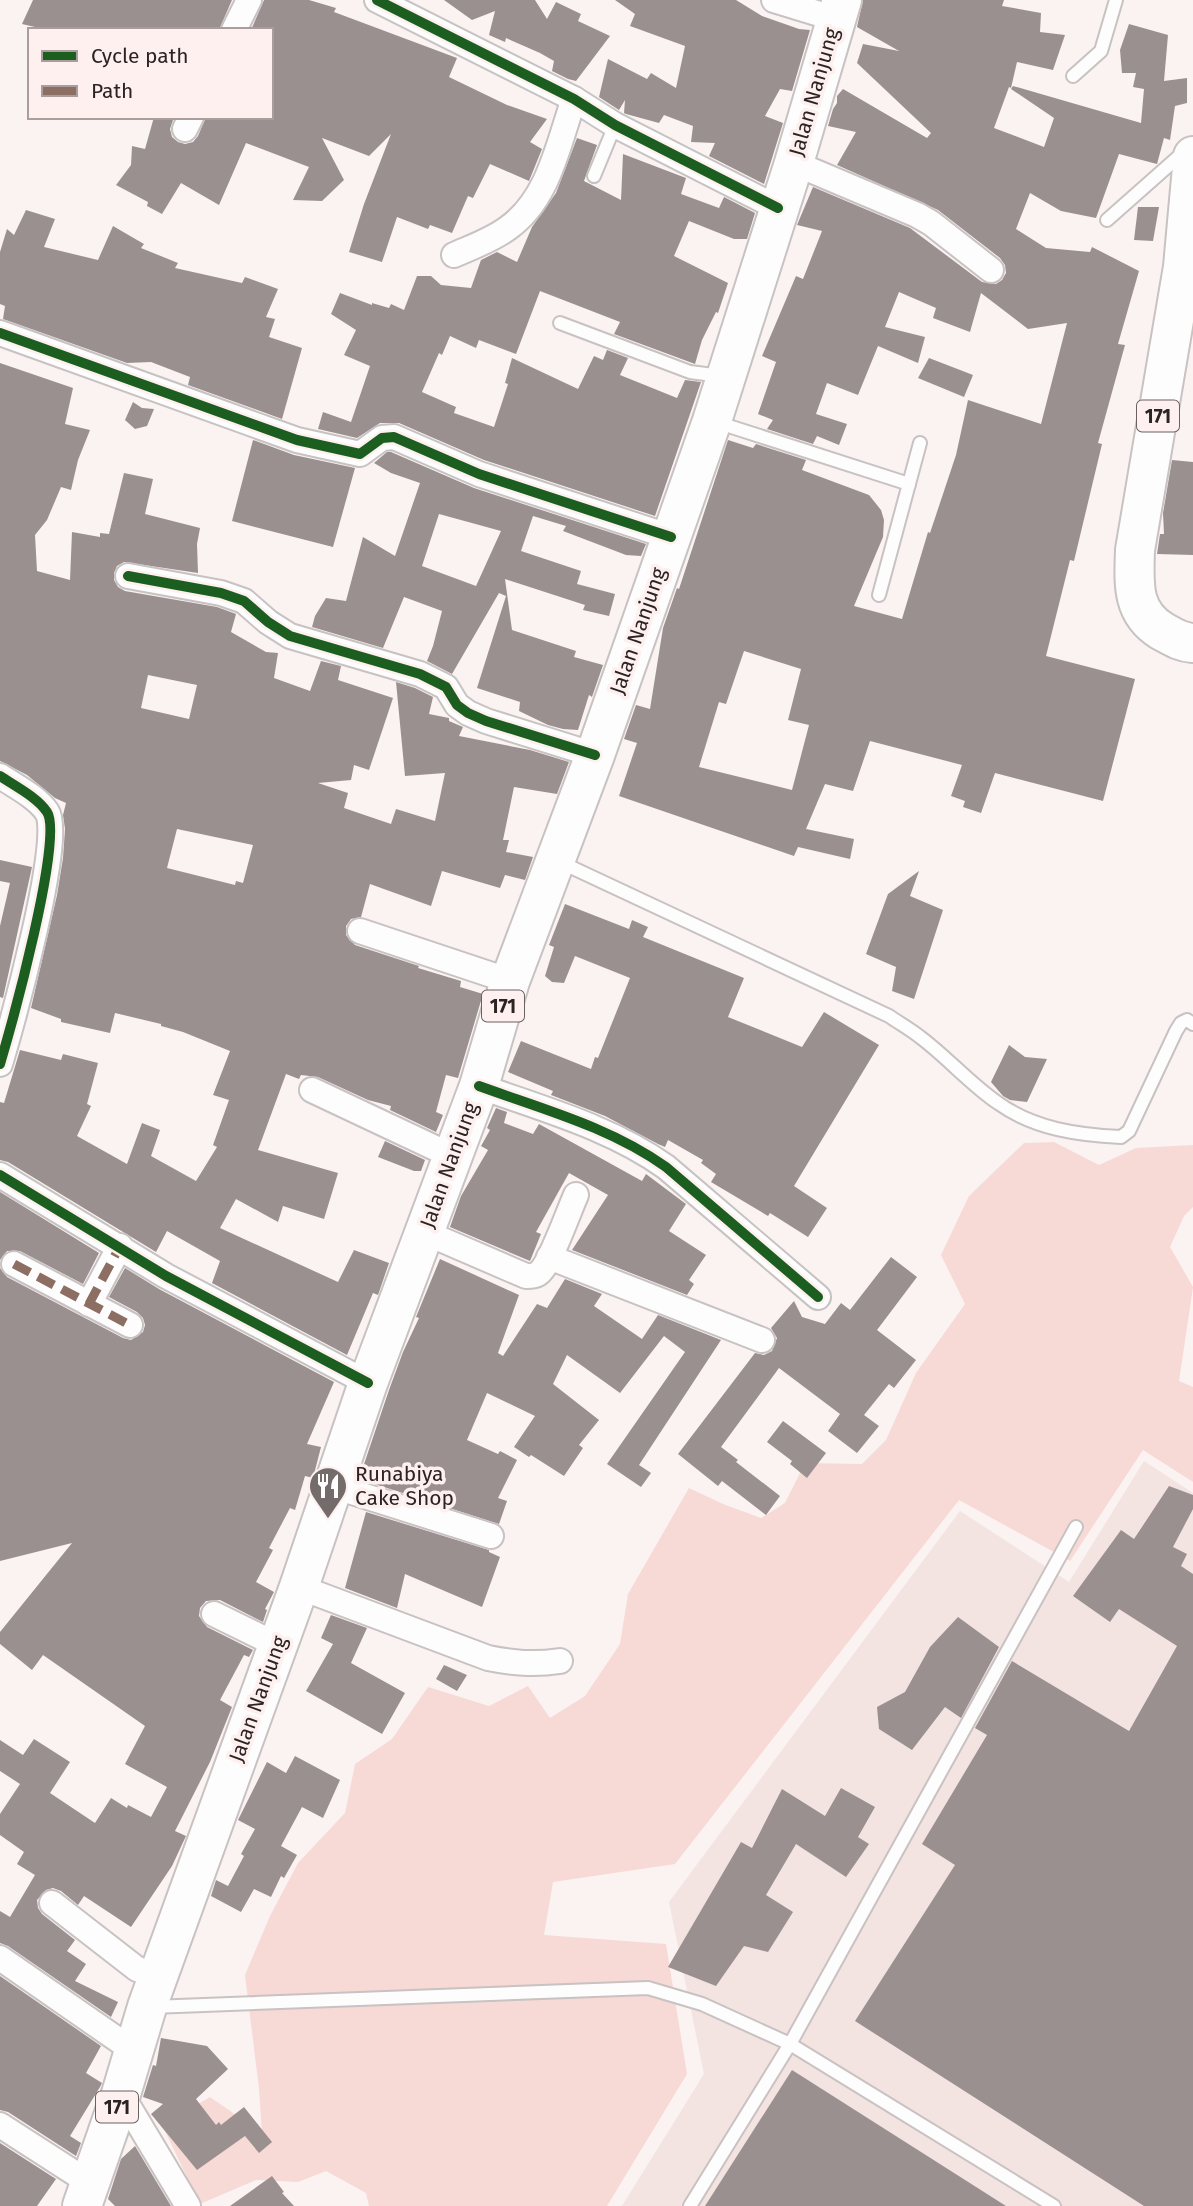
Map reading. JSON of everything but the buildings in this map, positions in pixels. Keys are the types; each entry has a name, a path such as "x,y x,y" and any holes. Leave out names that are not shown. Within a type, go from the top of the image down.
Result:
{"main road":[{"name":"Jalan Nanjung","path":"86,2194 153,1992 299,1587 368,1383 479,1086 510,981 595,755 712,421 794,163 839,9"},
{"name":"171","path":"1193,156 1183,267 1135,550 1133,588 1138,607 1151,624 1180,641 1193,643"}],"street":[{"path":"235,28 249,0"},
{"path":"377,0 574,99 615,124 778,208"},
{"path":"774,0 839,9"},
{"path":"454,255 507,229 526,212 542,190 574,99"},
{"path":"794,163 917,215 991,270"},
{"path":"0,333 297,440 360,454 382,438 394,437 479,474 671,537"},
{"path":"128,576 221,593 244,601 268,622 290,636 420,674 446,688 457,705 486,722 595,755"},
{"path":"0,776 47,811 51,827 46,870 27,963 0,1063"},
{"path":"360,932 510,981"},
{"path":"479,1086 598,1129 643,1151 666,1167 818,1297"},
{"path":"312,1090 452,1156"},
{"path":"0,1175 166,1276 368,1383"},
{"path":"424,1232 526,1276 535,1276 541,1272 549,1257 576,1195"},
{"path":"89,1304 120,1246"},
{"path":"549,1257 762,1340"},
{"path":"14,1264 130,1325"},
{"path":"333,1486 491,1536"},
{"path":"299,1587 488,1658 517,1664 560,1661"},
{"path":"214,1614 277,1646"},
{"path":"52,1903 137,1969 153,1992"},
{"path":"0,1958 134,2051"},
{"path":"121,2094 188,2206"},
{"path":"0,2125 86,2194"}],"lane":[{"path":"1073,76 1101,51 1116,0"},
{"path":"594,176 615,124"},
{"path":"1107,220 1193,144"},
{"path":"559,323 690,372 725,377"},
{"path":"712,421 909,484"},
{"path":"879,594 920,443"},
{"path":"555,860 889,1016 920,1037 998,1104 1026,1119 1077,1135 1121,1138 1129,1131 1181,1023 1187,1020 1193,1024"},
{"path":"690,2206 790,2043 1076,1527"},
{"path":"153,1992 648,1988 702,2004 790,2043 1054,2206"}],"shaded area":[{"path":"1054,1142 1099,1165 1136,1148 1193,1145 1193,1207 1184,1216 1170,1247 1193,1287 1179,1381 1193,1387 1193,1482 1143,1450 1070,1561 959,1500 675,1864 553,1882 544,1935 666,1944 687,2074 607,2206 369,2206 366,2193 326,2171 298,2182 256,2180 200,2204 162,2125 210,2097 262,2133 245,1975 270,1916 298,1863 345,1813 355,1764 392,1739 428,1687 489,1706 528,1686 550,1718 585,1696 620,1644 628,1594 689,1488 761,1518 785,1503 805,1463 862,1464 886,1440 916,1373 965,1304 941,1255 969,1196 1024,1143"},
{"path":"1144,1461 1193,1493 1193,2206 622,2206 704,2074 669,1902 960,1511 1069,1582"}],"marked path":[{"path":"89,1304 120,1246"},
{"path":"14,1264 130,1325"}],"cycle path":[{"path":"377,0 574,99 615,125 778,208"},
{"path":"0,333 297,440 360,454 382,438 394,437 479,474 671,537"},
{"path":"128,576 221,593 244,601 268,622 290,636 420,674 446,687 457,705 468,713 595,755"},
{"path":"0,776 38,801 47,812 50,828 48,857 34,934 0,1064"},
{"path":"479,1086 575,1120 644,1153 666,1167 818,1297"},
{"path":"0,1175 166,1276 368,1383"}],"place":[{"name":"Runabiya Cake Shop","path":"328,1520"}]}
